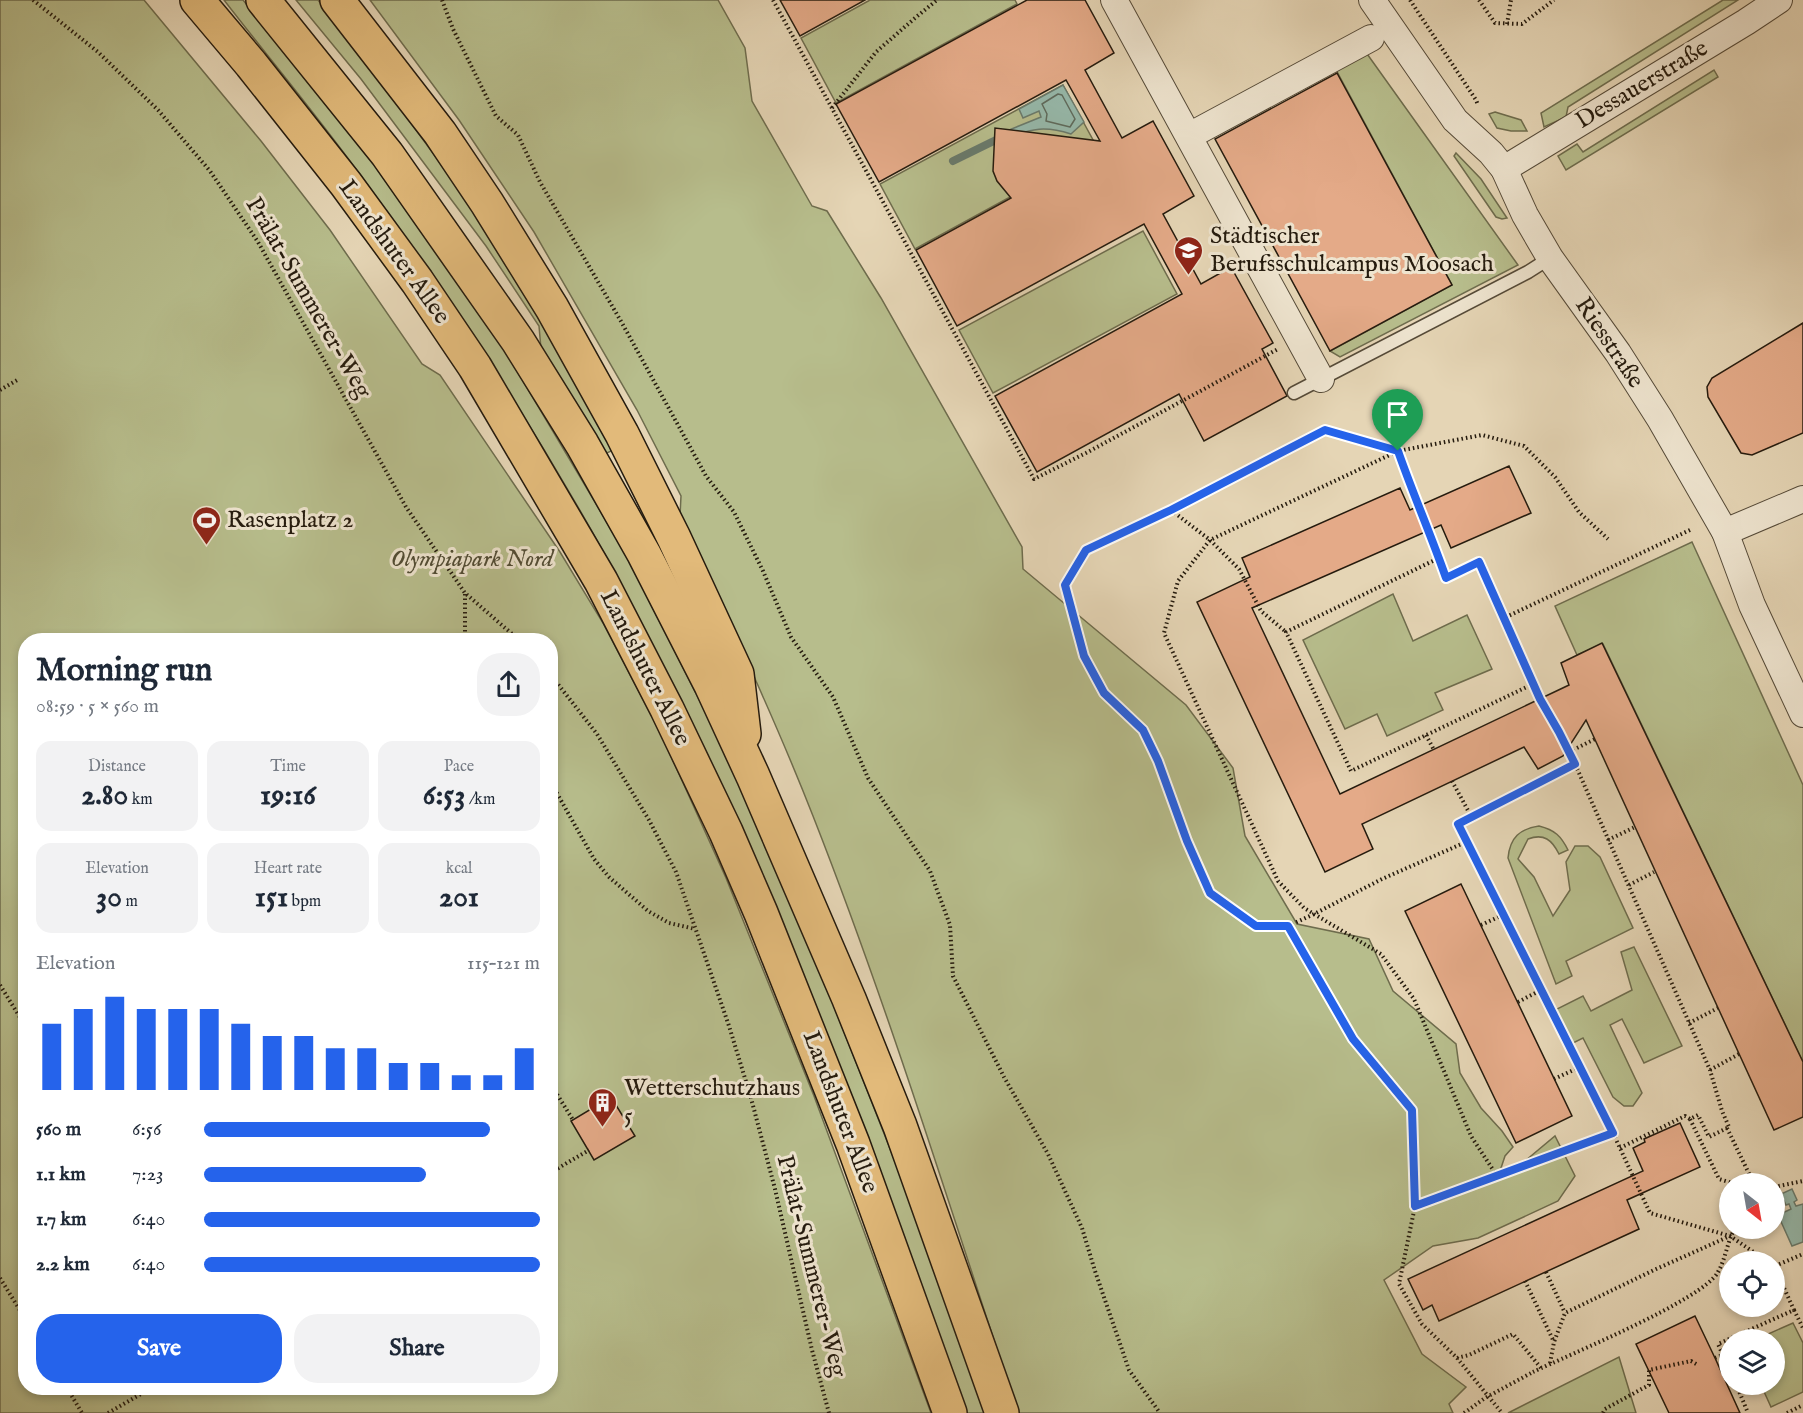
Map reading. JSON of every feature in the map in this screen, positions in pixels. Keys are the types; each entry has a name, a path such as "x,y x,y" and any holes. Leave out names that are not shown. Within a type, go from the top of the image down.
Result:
{"highway":[{"name":"Landshuter Allee","path":"197,0 339,175 417,281 475,368 601,580 677,729 761,913 853,1144 950,1413"},
{"name":"Landshuter Allee","path":"263,0 387,154 518,340 582,444 644,554 711,685 845,988 900,1126 1002,1413"},
{"path":"340,2 440,133 487,203 552,308 621,434 674,538 737,674 746,762"}],"street":[{"path":"1114,0 1322,379"},
{"name":"Riesstraße","path":"1372,0 1455,120 1482,144 1504,169 1525,215 1550,258 1618,353 1660,419 1725,532 1752,605 1803,714"},
{"name":"Dessauerstraße","path":"1504,169 1779,0"},
{"path":"1189,136 1371,38"},
{"path":"1725,532 1803,499"}],"lane":[{"path":"1294,393 1528,272 1550,258"}],"path":[{"name":"Prälat-Summerer-Weg","path":"33,0 98,52 158,110 210,171 258,242 406,507 465,593 511,633"},
{"path":"442,0 453,29 496,116 518,135 540,182 622,323 706,476 734,512 763,571 791,637 833,697 868,778 930,871 950,925 953,976 1004,1077 1048,1154 1082,1228 1129,1370 1160,1413"},
{"path":"773,0 1034,479 1299,338"},
{"path":"832,108 876,52 937,0"},
{"path":"1410,0 1476,100"},
{"path":"1479,0 1495,23 1507,24 1522,24 1554,0"},
{"path":"1507,24 1511,0"},
{"path":"851,143 856,140"},
{"path":"930,288 935,285"},
{"path":"0,390 19,379"},
{"path":"1398,451 1325,430 1171,510 1086,550 1065,585 1084,656 1104,693 1143,730 1158,761 1187,841 1210,893 1256,926 1288,926 1382,879 1467,842"},
{"path":"1011,436 1016,434"},
{"path":"1497,1176 1471,1136 1414,999 1381,954 1304,908 1278,881 1164,633 1178,581 1210,540 1398,451 1482,435 1524,446 1555,477 1579,512 1608,539"},
{"path":"1398,451 1446,578 1479,562 1533,684 1575,764 1710,1070 1729,1127 1727,1128 1749,1173"},
{"path":"1171,510 1210,540 1239,569 1261,611 1286,632 1351,771 1533,684"},
{"path":"1504,618 1690,530"},
{"path":"1286,632 1439,558"},
{"path":"465,593 465,633"},
{"name":"Prälat-Summerer-Weg","path":"558,684 597,734 650,820 676,872 751,1098 829,1413"},
{"path":"1426,735 1434,750"},
{"path":"1569,752 1595,739"},
{"path":"1575,764 1458,824 1613,1133 1650,1213 1719,1233"},
{"path":"1452,781 1471,816"},
{"path":"558,795 594,859 609,876 648,911 669,923 696,929"},
{"path":"1608,840 1635,827"},
{"path":"1628,885 1654,872"},
{"path":"1481,925 1503,915"},
{"path":"1288,926 1353,1039 1412,1110 1415,1206 1399,1284 1422,1324 1457,1358 1502,1413"},
{"path":"0,985 18,1014"},
{"path":"1518,1002 1541,990"},
{"path":"1689,1023 1718,1008"},
{"path":"1710,1070 1739,1054"},
{"path":"1554,1079 1580,1067"},
{"path":"558,1096 573,1120"},
{"path":"1690,1119 1698,1115 1709,1137 1727,1128"},
{"path":"1620,1148 1685,1116 1690,1119 1719,1179"},
{"path":"1415,1206 1613,1133"},
{"path":"558,1168 589,1150"},
{"path":"1785,1185 1803,1181"},
{"path":"1550,1364 1554,1342 1565,1313 1723,1239"},
{"path":"1464,1413 1485,1398 1533,1372 1673,1306 1706,1285 1718,1273 1729,1239"},
{"path":"1734,1239 1752,1251"},
{"path":"1785,1262 1803,1254"},
{"path":"1546,1272 1565,1313"},
{"path":"0,1278 18,1307"},
{"path":"1525,1281 1554,1342"},
{"path":"1785,1289 1803,1328"},
{"path":"1752,1329 1794,1310"},
{"path":"1457,1358 1513,1335 1541,1368"},
{"path":"1715,1358 1719,1356"},
{"path":"1649,1385 1649,1370 1691,1361 1698,1365"},
{"path":"1603,1413 1605,1409 1655,1383"},
{"path":"71,1395 82,1413"},
{"path":"108,1413 139,1395"},
{"path":"1741,1395 1748,1413"},
{"path":"1787,1413 1803,1405"}],"green space":[{"name":"Olympiapark Nord","path":"0,0 144,0 261,141 330,230 422,364 440,375 560,552 603,623 661,734 726,878 814,1096 931,1413 0,1413"},
{"path":"224,0 243,0 371,157 495,334 624,551 719,739 804,930 896,1164 987,1413 966,1413 898,1223 727,810 681,705 603,551 517,405 424,264 342,150"},
{"path":"296,0 318,0 462,193 541,319 611,451 607,453 604,451 541,349 539,326 486,246 361,79"},
{"path":"370,0 718,0 745,48 752,101 812,206 827,211 881,298 1022,547 1023,569 1186,705 1233,768 1245,836 1297,924 1369,939 1393,991 1456,1044 1460,1073 1481,1108 1513,1147 1505,1156 1501,1168 1516,1173 1525,1161 1555,1136 1575,1176 1558,1201 1478,1238 1433,1246 1384,1280 1422,1354 1466,1387 1449,1404 1453,1413 1018,1413 920,1113 841,890 782,740 680,516 681,496 637,410 534,232 459,120"},
{"path":"870,0 1015,0 1017,4 836,103 801,38"},
{"path":"1723,0 1738,0 1568,107 1566,117 1544,127 1541,113"},
{"path":"1365,51 1518,265 1340,357 1330,351 1452,285 1334,66"},
{"path":"1714,70 1718,77 1566,170 1558,156 1577,144 1583,152"},
{"path":"1063,85 1098,149 915,249 880,184"},
{"path":"1495,112 1521,120 1527,131 1497,128 1489,114"},
{"path":"1456,153 1481,179 1507,218 1496,217 1454,156"},
{"path":"1143,231 1177,294 993,393 959,330"},
{"path":"1692,542 1803,785 1803,1062 1603,644 1577,655 1555,606"},
{"path":"1393,594 1413,641 1467,615 1492,669 1435,693 1443,710 1387,736 1377,714 1345,729 1303,640"},
{"path":"1539,826 1557,834 1568,850 1559,854 1547,839 1534,837 1528,839 1518,859 1534,877 1553,916 1570,890 1566,862 1575,846 1588,846 1600,857 1633,928 1566,961 1572,976 1556,984 1508,858 1511,845 1517,835 1526,829"},
{"path":"1634,947 1682,1046 1644,1063 1622,1019 1610,1025 1642,1093 1633,1106 1624,1106 1613,1097 1583,1038 1571,1044 1555,1010 1583,996 1591,1011 1632,990 1621,952"},
{"path":"1793,1323 1803,1343 1803,1392 1771,1407 1766,1395 1785,1395 1785,1329 1780,1329"},
{"path":"1619,1357 1636,1413 1508,1413 1510,1412"}],"water":[{"path":"1063,85 1084,122 1071,134 1039,129 1008,138 1004,132 1041,117 1039,111 1023,118 1019,109"},
{"path":"1792,1189 1797,1200 1794,1202 1796,1206 1803,1204 1803,1242 1792,1246 1785,1230 1785,1212 1791,1209 1789,1204 1786,1205 1785,1203 1785,1192"}],"building":[{"path":"780,0 865,0 800,36"},
{"path":"1027,0 1085,0 1114,53 1085,70 1122,138 1153,121 1194,196 1163,214 1201,284 1231,267 1273,343 1262,349 1287,396 1204,441 1179,394 1037,472 995,396 1182,294 1144,224 957,326 916,250 1011,198 997,181 993,171 995,128 1100,141 1066,80 879,182 836,104"},
{"path":"1337,73 1452,285 1330,351 1215,139"},
{"path":"1803,323 1803,433 1752,455 1741,453 1708,397 1707,387 1712,378"},
{"path":"1509,466 1531,513 1451,548 1441,525 1252,608 1340,794 1569,685 1561,663 1602,643 1803,1062 1803,1117 1774,1130 1586,720 1563,756 1538,769 1524,747 1362,824 1373,849 1325,872 1197,602 1250,577 1242,558 1400,488 1410,510"},
{"path":"1461,884 1572,1116 1516,1143 1405,911"},
{"name":"Wetterschutzhaus 5","path":"611,1097 635,1136 594,1160 571,1121"},
{"path":"1680,1123 1700,1167 1627,1200 1639,1229 1439,1321 1432,1305 1423,1310 1408,1279 1643,1171 1633,1148 1645,1142 1644,1139"},
{"path":"1695,1316 1719,1367 1719,1395 1732,1395 1740,1413 1669,1413 1636,1344"}],"waterway":[{"path":"953,161 1004,136"}],"place":[{"name":"Städtischer Berufsschulcampus Moosach","path":"1189,276"},
{"name":"Rasenplatz 2","path":"206,546"},
{"name":"Wetterschutzhaus 5","path":"603,1128"}],"route":[{"path":"1325,430 1398,451 1446,578 1479,562 1540,699 1575,764 1458,824 1613,1133 1415,1206 1412,1110 1353,1039 1288,926 1256,926 1210,893 1187,841 1158,761 1143,730 1104,693 1084,656 1076,619 1065,585 1086,550 1171,510 1325,430"}]}
